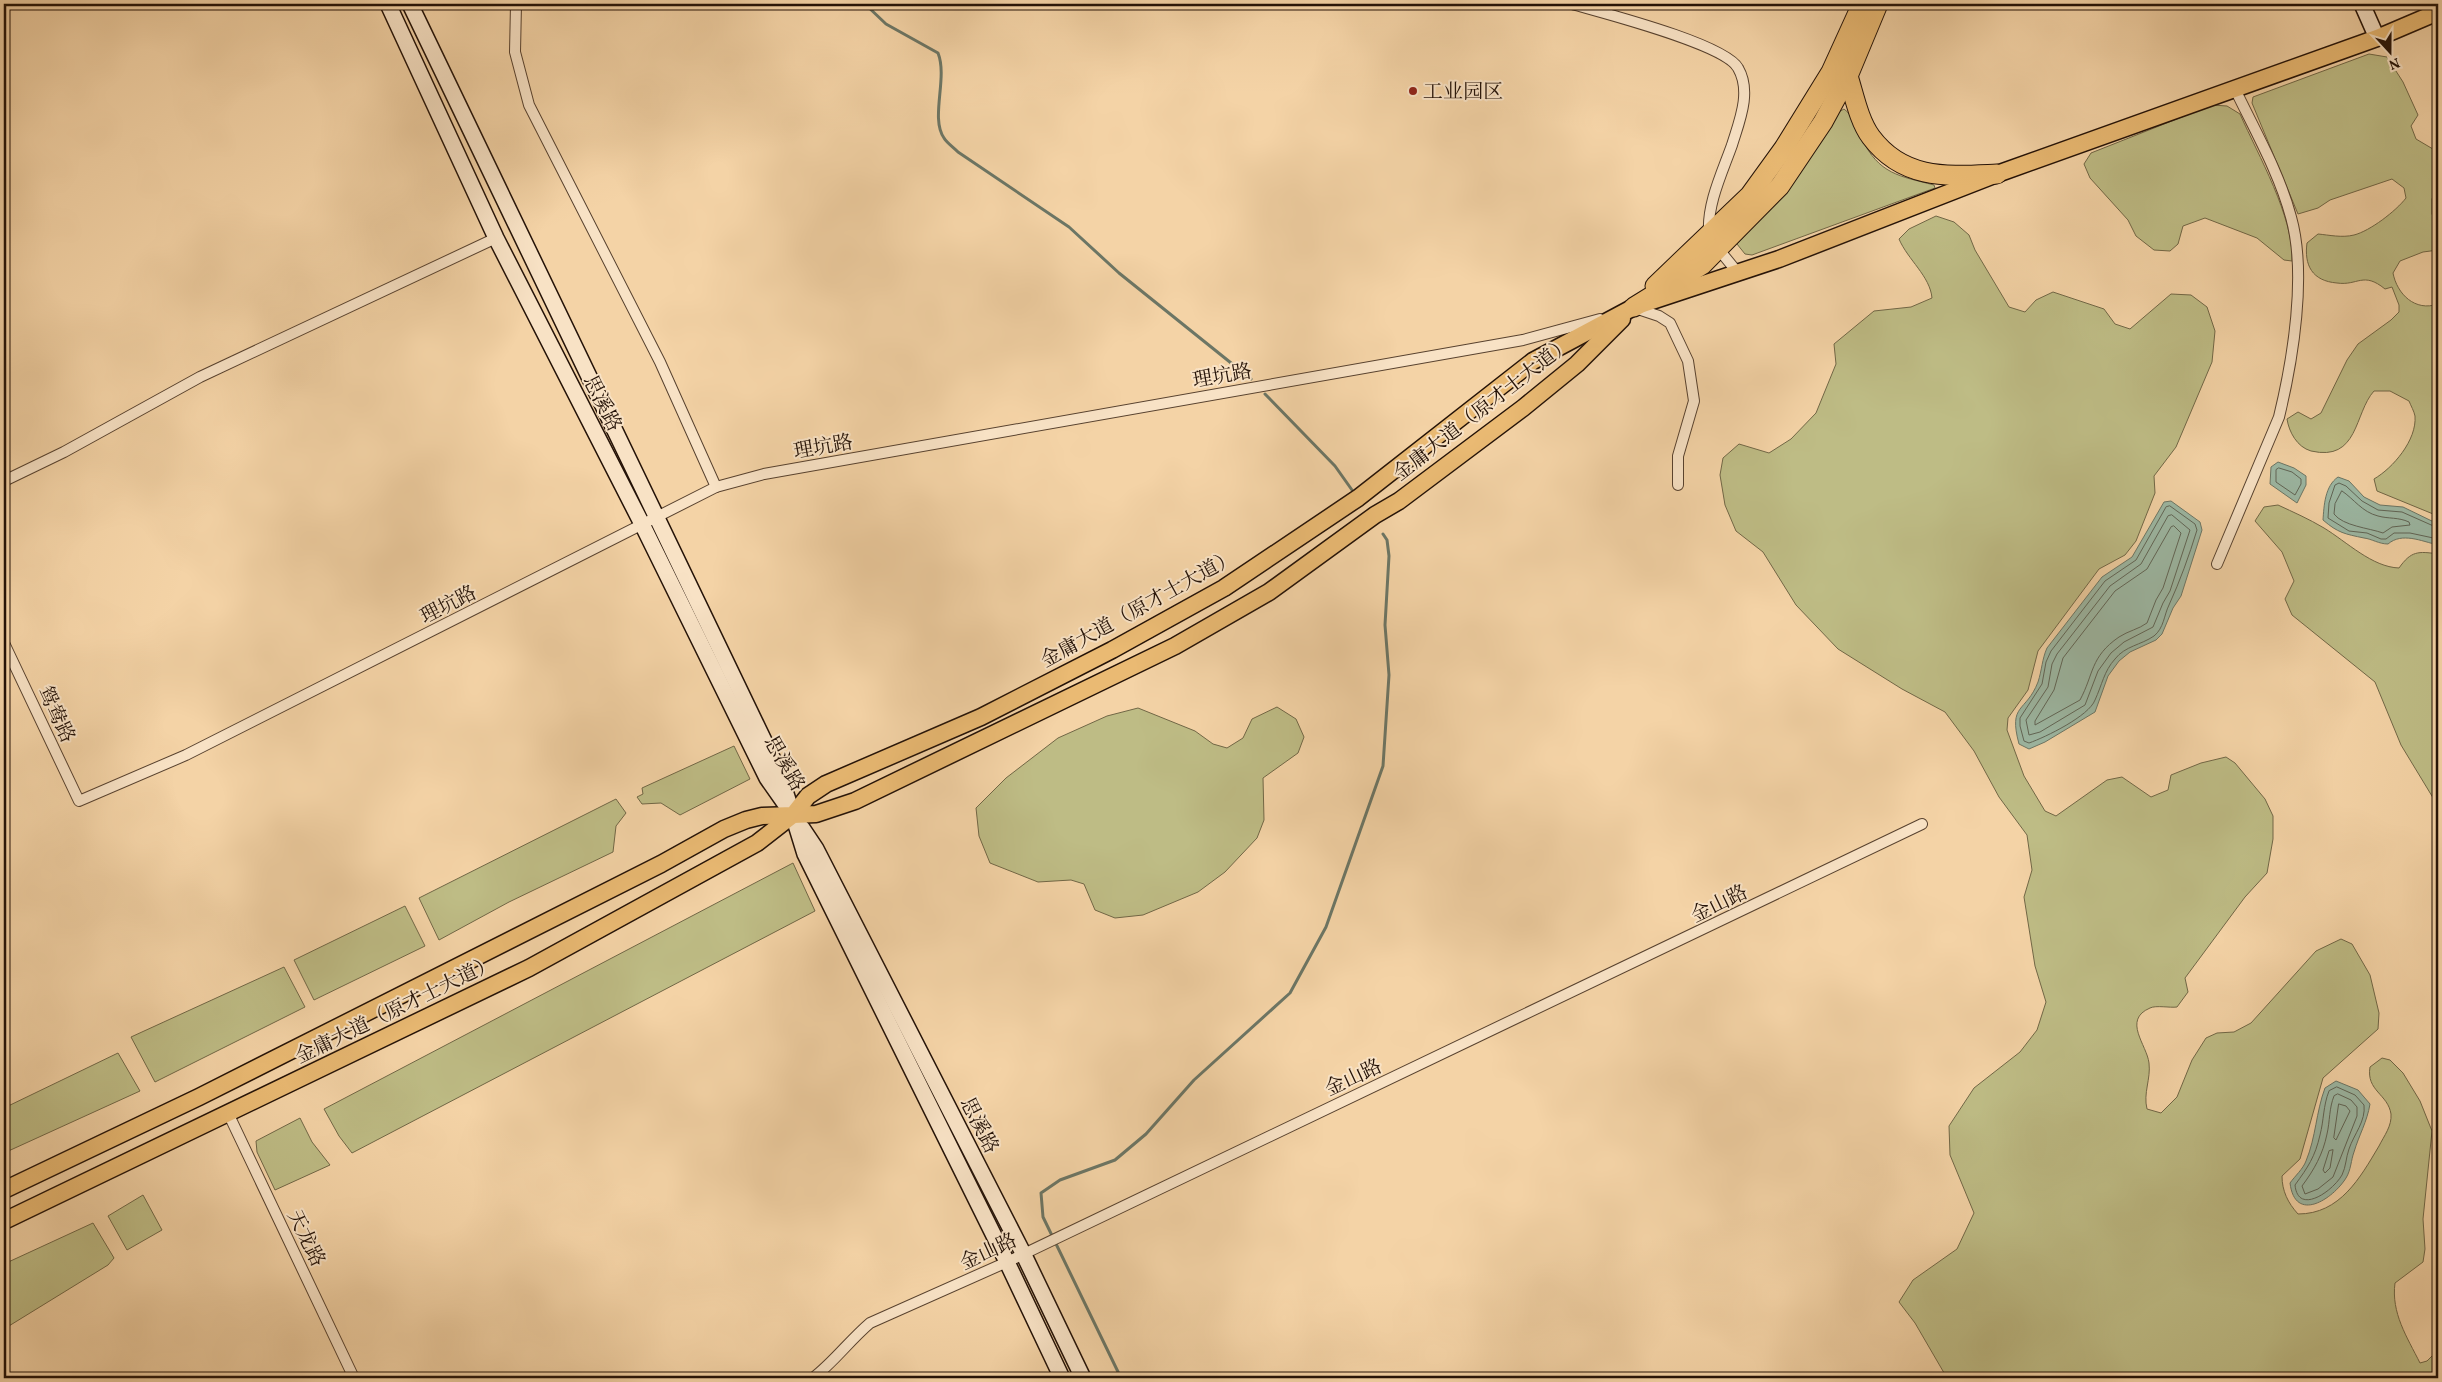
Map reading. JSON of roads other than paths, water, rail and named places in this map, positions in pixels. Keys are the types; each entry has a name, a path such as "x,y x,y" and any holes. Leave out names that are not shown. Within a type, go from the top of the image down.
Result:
{"highway":[{"path":"1634,307 1750,195 1784,148 1831,72 1862,4"},
{"path":"1634,307 1702,265 1780,186 1823,122 1848,76 1878,4"},
{"path":"1848,76 1870,136 1889,156 1906,168 1940,176 1997,174"}],"main road":[{"path":"1634,307 1779,259 1997,174 2234,87 2377,38 2438,12"},
{"name":"金庸大道（原才士大道）","path":"4,1221 91,1177 228,1114 529,968 757,843 793,814 808,796 826,784 981,717 1112,650 1224,588 1362,495 1533,361 1634,307"},
{"name":"金庸大道（原才士大道）","path":"4,1190 199,1097 653,869 724,829 762,816 816,814 854,801 1175,646 1269,592 1375,515 1399,500 1523,408 1577,364 1634,307"},
{"path":"1362,495 1375,515"}],"street":[{"name":"思溪路","path":"388,4 496,238 767,778 816,849 1023,1254 1083,1378"},
{"name":"思溪路","path":"410,4 658,516 779,772 805,854 1007,1262 1062,1378"},
{"path":"516,4 516,52 521,81 529,104 660,362 716,487"},
{"path":"1572,4 1680,37 1730,58 1738,67 1743,81 1744,97 1741,118 1709,215 1709,233 1718,249 1738,273"},
{"path":"2362,4 2377,38"},
{"path":"2218,564 2279,417 2299,288 2298,256 2291,217 2267,155 2234,87"},
{"path":"4,481 64,452 200,377 496,238"},
{"path":"1634,307 1660,316 1670,323 1688,361 1694,401 1678,456 1678,485"},
{"name":"理坑路","path":"79,801 186,755 716,487 764,474 1523,340 1571,328 1634,307"},
{"name":"鸳鸯路","path":"4,643 79,801"},
{"name":"金山路","path":"812,1378 829,1366 853,1337 870,1323 1007,1262 1922,824"},
{"name":"天龙路","path":"228,1114 354,1378"}],"water":[{"path":"2278,462 2294,468 2306,476 2306,485 2297,503 2270,484 2271,467"},
{"path":"2338,477 2349,481 2364,497 2380,505 2403,507 2438,524 2438,545 2405,538 2393,540 2385,544 2347,534 2333,528 2323,520 2324,508 2330,485"},
{"path":"2171,501 2200,522 2202,530 2181,596 2173,608 2162,634 2156,640 2130,652 2119,661 2108,676 2095,712 2045,742 2029,749 2019,744 2016,731 2017,715 2038,682 2047,648 2102,577 2132,557 2164,502"},
{"path":"2336,1081 2358,1090 2370,1104 2369,1111 2346,1178 2324,1200 2306,1205 2299,1202 2293,1195 2290,1183 2306,1161 2325,1088"}],"waterway":[{"path":"865,4 886,24 938,53 941,63 940,130 948,143 958,152 1069,227 1119,273 1251,379"},
{"path":"1265,394 1335,466 1352,490"},
{"path":"1121,1378 1043,1217 1041,1193 1060,1180 1115,1160 1146,1134 1194,1080 1290,993 1326,927 1383,766 1389,675 1385,625 1389,556 1387,540 1383,534"}],"place":[{"name":"工业园区","path":"1413,91"}]}
